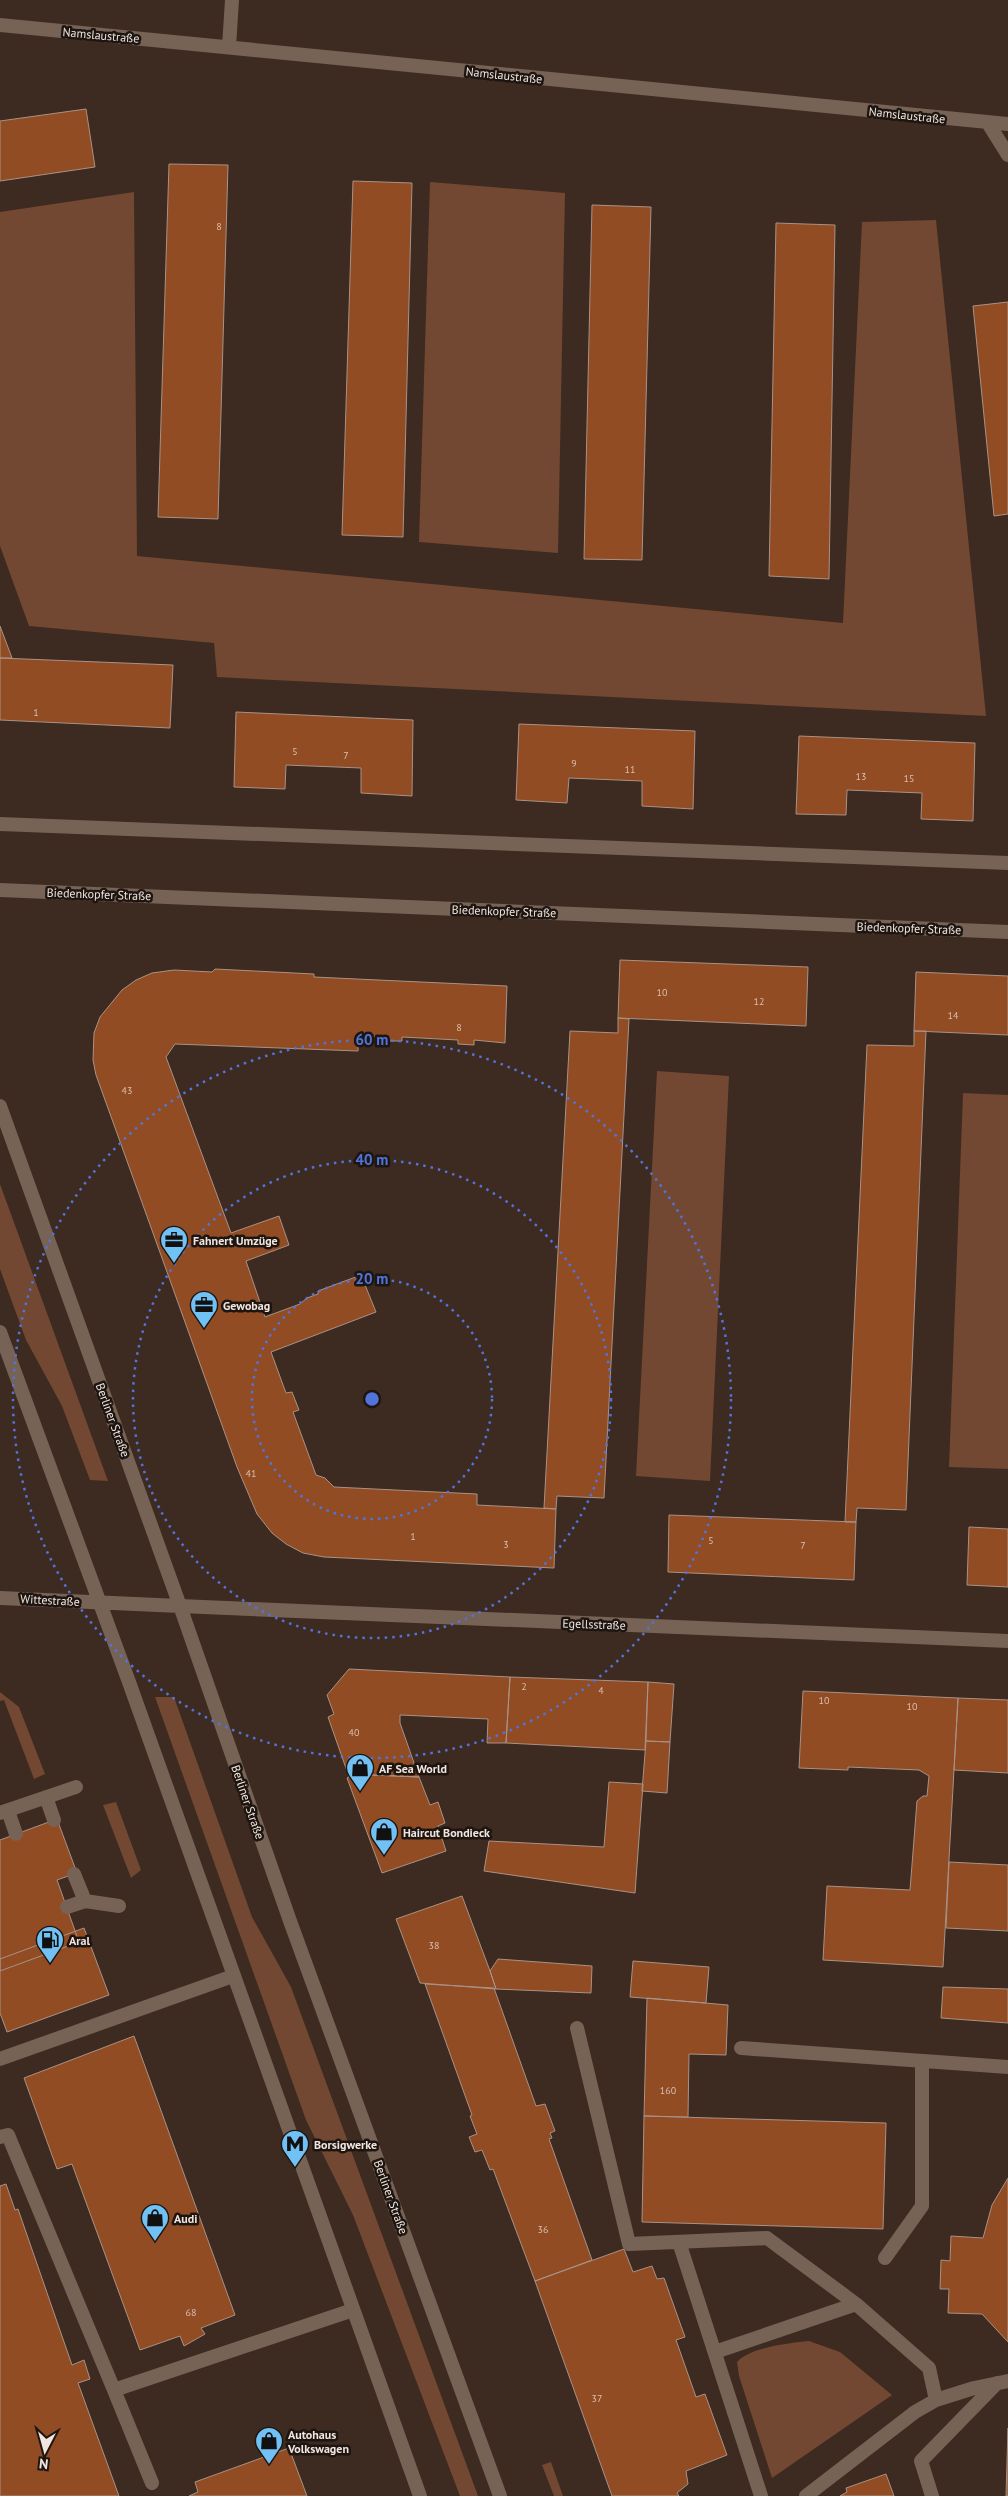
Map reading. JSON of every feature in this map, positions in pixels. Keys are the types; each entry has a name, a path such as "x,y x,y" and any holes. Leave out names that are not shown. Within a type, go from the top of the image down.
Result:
{"street":[{"path":"228,47 232,0"},
{"name":"Namslaustraße","path":"0,25 1008,124"},
{"path":"988,122 1008,155"},
{"path":"0,824 1008,863"},
{"name":"Biedenkopfer Straße","path":"0,890 1008,932"},
{"name":"Berliner Straße","path":"0,1106 180,1606 290,1921 500,2496"},
{"path":"0,1332 100,1602 420,2496"},
{"name":"Wittestraße","path":"0,1598 180,1606"},
{"name":"Egellsstraße","path":"180,1606 1008,1641"},
{"path":"16,1834 4,1812 76,1787"},
{"path":"46,1797 54,1820"},
{"path":"74,1874 85,1901"},
{"path":"67,1907 85,1901 119,1906"},
{"path":"0,2059 233,1976"},
{"path":"577,2028 629,2244 767,2238 856,2304 929,2368 936,2400"},
{"path":"741,2048 1008,2067"},
{"path":"884,2258 922,2206 922,2061"},
{"path":"0,2137 8,2135 152,2483"},
{"path":"679,2242 761,2496"},
{"path":"715,2352 856,2304"},
{"path":"114,2390 353,2310"},
{"path":"806,2496 915,2412 936,2400 1002,2382"},
{"path":"932,2496 921,2461 1002,2382"}],"shaded area":[{"path":"430,182 565,193 558,553 419,542"},
{"path":"134,192 137,556 843,623 862,222 936,220 986,716 217,677 214,643 29,626 0,546 0,212"},
{"path":"657,1071 729,1076 710,1481 636,1476"},
{"path":"963,1093 1008,1095 1008,1469 949,1467"},
{"path":"0,1184 108,1481 90,1480 62,1406 26,1340 0,1269"},
{"path":"0,1692 19,1707 45,1774 34,1779 4,1700 0,1701"},
{"path":"155,1697 174,1697 252,1917 291,1987 478,2496 460,2496 353,2215 306,2120"},
{"path":"116,1802 141,1870 131,1878 103,1805"},
{"path":"809,2341 840,2352 892,2395 772,2478 739,2376 737,2362 743,2357 761,2349"},
{"path":"551,2462 563,2496 554,2496 542,2465"}],"building":[{"path":"86,109 95,167 0,181 0,121"},
{"path":"169,164 228,165 218,519 158,517"},
{"path":"353,181 412,183 403,537 342,535"},
{"path":"592,205 651,207 642,560 584,559"},
{"path":"776,223 835,225 829,579 769,576"},
{"path":"1008,302 1008,514 994,516 973,306"},
{"path":"0,626 12,658 0,658"},
{"path":"0,658 173,665 170,728 0,720"},
{"path":"236,712 413,720 412,796 361,793 361,768 286,765 285,789 234,787"},
{"path":"519,724 695,731 693,809 642,806 642,781 569,778 567,803 516,800"},
{"path":"799,736 975,743 973,821 921,819 922,793 847,790 846,815 796,814"},
{"path":"620,960 808,967 806,1026 618,1018"},
{"path":"215,969 314,974 314,977 507,986 505,1043 474,1040 474,1045 458,1044 458,1040 402,1037 402,1041 385,1041 385,1037 358,1036 358,1051 175,1044 166,1057 231,1233 279,1216 289,1245 246,1261 265,1317 300,1304 307,1298 318,1294 318,1291 361,1275 376,1312 271,1352 286,1393 292,1392 299,1410 293,1412 316,1475 325,1478 334,1487 477,1494 477,1505 556,1509 554,1568 324,1557 303,1553 286,1544 272,1533 257,1514 237,1467 96,1075 93,1060 94,1033 100,1017 122,990 136,980 152,973 174,970 212,972"},
{"path":"916,972 1008,976 1008,1035 914,1031"},
{"path":"618,1018 629,1019 604,1498 557,1496 556,1509 544,1508 570,1031 618,1033"},
{"path":"914,1031 926,1031 906,1510 857,1508 856,1522 845,1522 867,1045 914,1046"},
{"path":"669,1515 856,1522 854,1580 668,1572"},
{"path":"969,1527 1008,1529 1008,1587 967,1585"},
{"path":"349,1669 510,1677 506,1743 487,1743 488,1719 400,1715 400,1723 419,1777 348,1774 328,1717 334,1714 327,1695"},
{"path":"510,1677 648,1682 645,1750 506,1743"},
{"path":"648,1682 674,1684 670,1742 646,1741"},
{"path":"803,1691 958,1698 943,1967 823,1960 827,1886 910,1890 917,1801 923,1796 927,1796 929,1776 919,1770 848,1767 848,1770 799,1768"},
{"path":"958,1698 1008,1700 1008,1773 954,1770"},
{"path":"646,1741 670,1742 667,1793 642,1791"},
{"path":"348,1774 419,1777 430,1805 438,1802 445,1823 438,1826 446,1851 382,1873 347,1778 349,1777"},
{"path":"609,1782 643,1784 635,1893 484,1871 489,1841 604,1847"},
{"path":"57,1819 77,1873 57,1880 79,1942 0,1971 0,1840"},
{"path":"949,1862 1008,1865 1008,1931 946,1928"},
{"path":"462,1896 496,1989 420,1983 396,1919"},
{"path":"84,1928 109,1995 7,2032 0,2013 0,1959"},
{"path":"498,1959 592,1966 591,1993 496,1989 490,1971"},
{"path":"633,1961 709,1967 706,2003 630,1997"},
{"path":"425,1984 494,1988 536,2106 545,2104 555,2131 550,2133 552,2138 549,2139 592,2260 535,2281 493,2169 490,2170 482,2150 475,2152 469,2137 477,2134 470,2116 472,2115"},
{"path":"943,1987 1008,1989 1008,2023 941,2018"},
{"path":"647,1998 728,2005 726,2055 689,2054 688,2117 644,2116"},
{"name":"Audi","path":"134,2036 235,2315 201,2328 205,2334 184,2346 180,2336 140,2350 72,2164 57,2169 24,2078"},
{"path":"644,2116 886,2123 883,2229 642,2222"},
{"path":"1008,2178 1008,2342 982,2314 948,2313 949,2289 940,2289 941,2260 950,2261 951,2236 983,2238 992,2205"},
{"path":"6,2184 15,2210 18,2209 72,2365 84,2360 90,2379 78,2383 119,2496 0,2496 0,2186"},
{"path":"624,2249 633,2272 652,2266 657,2279 664,2278 685,2337 676,2340 696,2397 705,2394 727,2455 686,2471 688,2484 677,2493 679,2496 612,2496 535,2281"},
{"path":"1008,2428 1008,2496 1006,2496"},
{"name":"Autohaus Volkswagen","path":"289,2448 307,2496 189,2496 198,2492 195,2482"},
{"path":"886,2474 894,2496 840,2496 847,2492 846,2488"}],"place":[{"name":"Fahnert Umzüge","path":"174,1264"},
{"name":"Gewobag","path":"204,1329"},
{"name":"AF Sea World","path":"360,1792"},
{"name":"Haircut Bondieck","path":"384,1856"},
{"name":"Aral","path":"50,1964"},
{"name":"Borsigwerke","path":"295,2168"},
{"name":"Audi","path":"155,2242"},
{"name":"Autohaus Volkswagen","path":"269,2465"}]}
